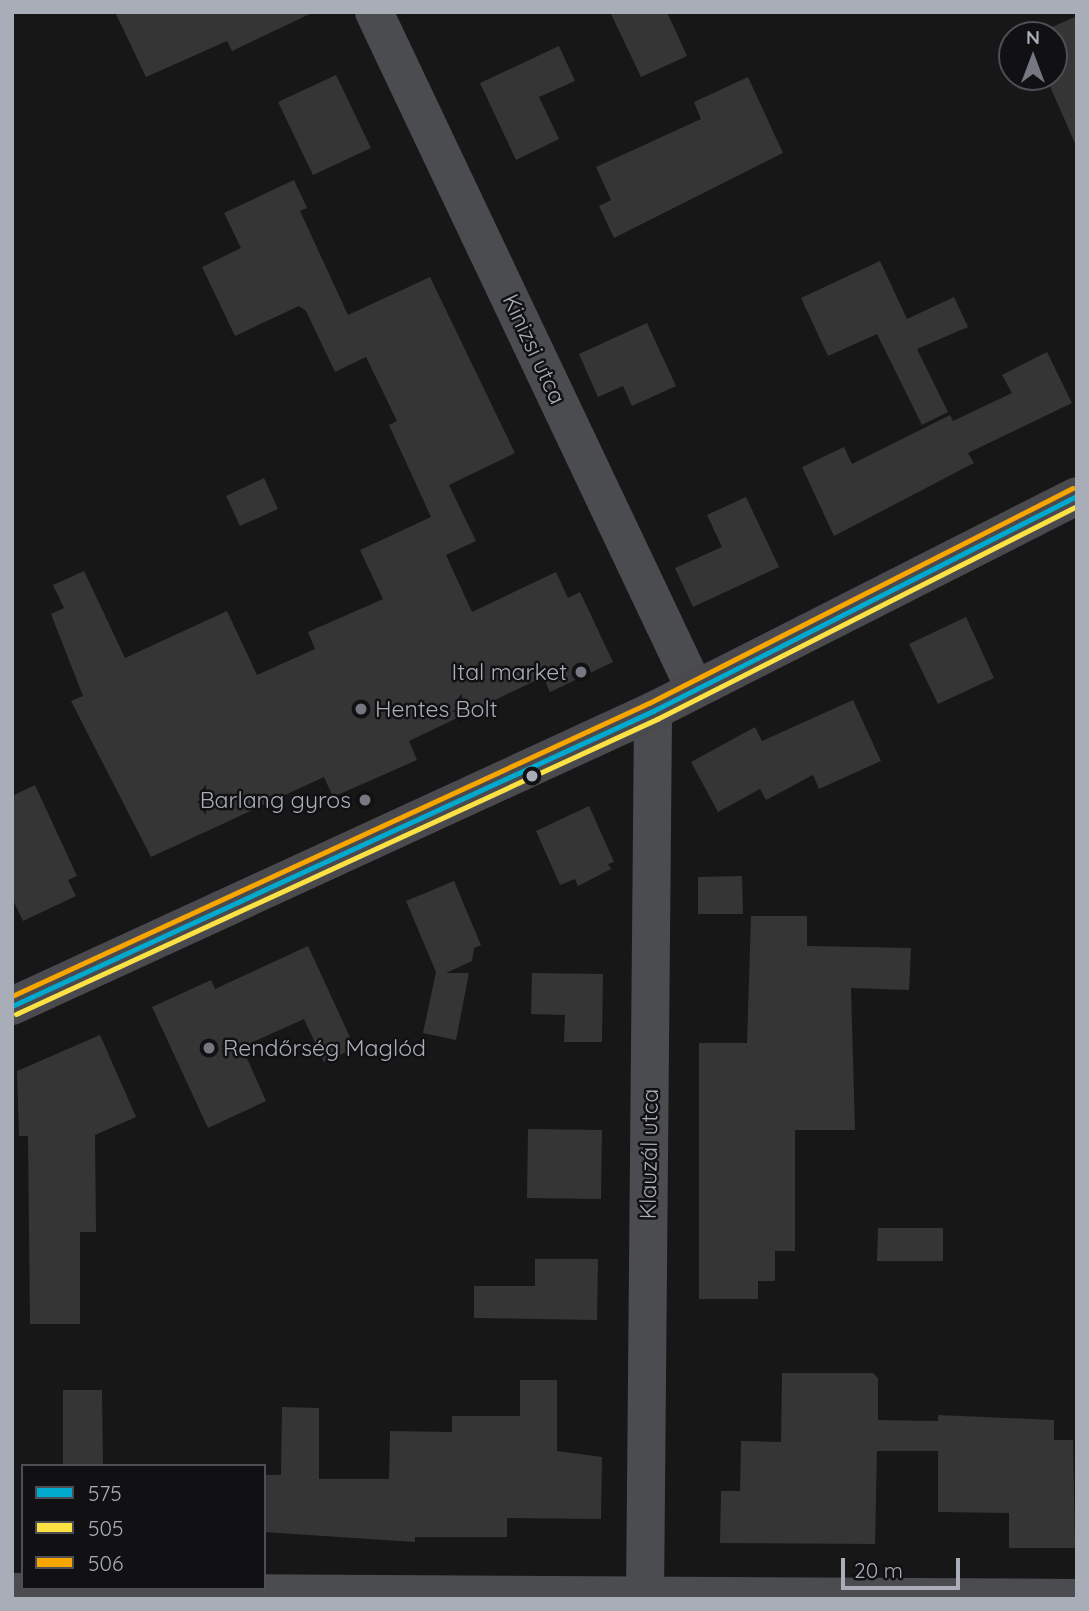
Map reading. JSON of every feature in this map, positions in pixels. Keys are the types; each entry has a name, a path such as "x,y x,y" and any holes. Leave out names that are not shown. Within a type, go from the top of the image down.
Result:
{"main road":[{"path":"12,1006 653,711 695,687 1077,496"}],"street":[{"name":"Kinizsi utca","path":"374,12 695,687"},
{"name":"Klauzál utca","path":"645,1598 653,711"},
{"path":"12,1592 645,1598 1077,1598"}],"building":[{"path":"115,12 314,12 232,51 227,41 146,77"},
{"path":"610,12 667,12 687,56 641,77"},
{"path":"1077,16 1077,148 1052,91 1068,91 1068,21 1066,21"},
{"path":"559,46 575,81 539,97 559,139 516,160 480,83"},
{"path":"336,75 371,148 313,175 278,102"},
{"path":"748,77 783,153 614,238 599,206 611,200 596,167 701,119 694,102"},
{"path":"294,180 307,208 300,211 348,315 430,277 515,453 449,485 476,541 446,555 472,612 556,572 568,598 580,592 613,662 550,692 543,677 409,741 417,760 333,797 324,777 151,857 71,701 83,696 51,614 64,608 53,585 84,571 125,658 227,611 257,675 315,649 308,632 383,599 360,550 431,517 389,425 397,421 366,357 335,372 306,311 299,306 235,336 202,267 241,248 224,213"},
{"path":"880,261 907,319 954,297 968,327 917,349 948,412 922,425 877,334 828,356 801,298"},
{"path":"647,323 676,386 632,406 623,386 598,397 579,354"},
{"path":"1047,352 1072,403 968,453 974,463 834,536 802,467 844,447 852,464 950,415 953,421 1012,393 1002,375"},
{"path":"264,478 278,509 240,526 226,496"},
{"path":"746,497 779,567 693,607 675,568 722,547 707,515"},
{"path":"966,617 994,678 938,704 909,644"},
{"path":"853,700 881,761 819,789 813,775 766,800 760,789 718,812 691,762 755,727 762,741"},
{"path":"35,785 77,876 68,880 76,896 23,921 12,898 12,796"},
{"path":"589,806 614,862 608,864 611,869 578,886 575,879 560,885 536,831"},
{"path":"742,876 743,914 698,914 698,877"},
{"path":"454,881 481,945 474,948 472,961 446,973 469,973 456,1040 423,1033 436,972 406,901"},
{"path":"751,916 807,916 807,946 911,948 909,990 851,988 855,1130 795,1130 795,1251 775,1251 775,1281 758,1281 758,1299 699,1299 699,1043 747,1043"},
{"path":"308,946 355,1048 324,1062 304,1019 242,1047 266,1101 208,1128 152,1007 211,980 215,989"},
{"path":"532,973 603,974 602,1042 564,1042 565,1015 531,1014"},
{"path":"100,1035 136,1117 95,1135 96,1232 80,1232 80,1324 30,1324 28,1136 19,1136 17,1071"},
{"path":"528,1129 602,1130 601,1199 527,1198"},
{"path":"878,1228 943,1228 943,1261 877,1261"},
{"path":"535,1259 598,1259 597,1320 474,1318 474,1286 535,1286"},
{"path":"782,1373 873,1373 878,1378 878,1420 938,1421 938,1415 1054,1420 1054,1440 1073,1440 1075,1548 1009,1548 1009,1513 938,1512 938,1451 877,1451 875,1544 720,1543 721,1491 740,1491 741,1441 781,1442"},
{"path":"520,1380 557,1380 557,1451 602,1457 601,1519 507,1518 507,1537 415,1537 415,1542 266,1532 266,1475 281,1475 282,1407 319,1408 319,1479 389,1479 390,1431 452,1432 452,1416 520,1416"},
{"path":"63,1390 102,1390 103,1464 63,1464"}],"transit line":[{"name":"506","path":"12,996 649,703 1073,488"},
{"name":"575","path":"12,1006 653,711 1077,496"},
{"name":"505","path":"16,1014 657,719 1077,506"}],"place":[{"name":"Ital market","path":"581,672"},
{"name":"Hentes Bolt","path":"361,709"},
{"name":"Barlang gyros","path":"365,800"},
{"name":"Rendőrség Maglód","path":"209,1048"}]}
